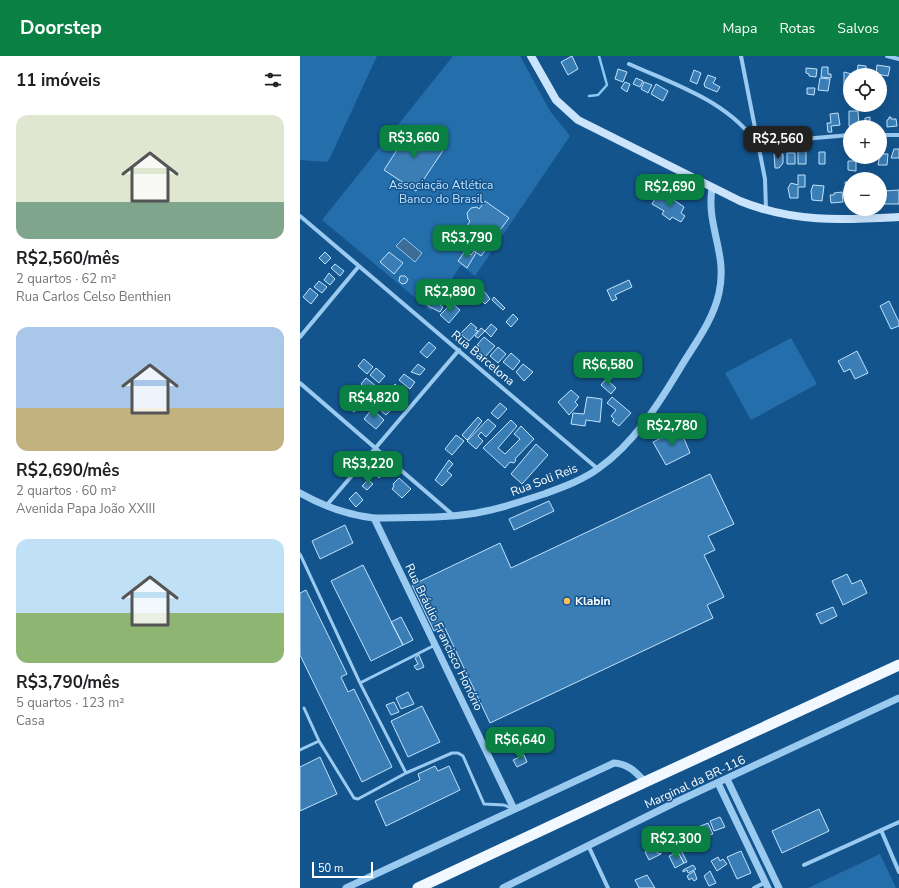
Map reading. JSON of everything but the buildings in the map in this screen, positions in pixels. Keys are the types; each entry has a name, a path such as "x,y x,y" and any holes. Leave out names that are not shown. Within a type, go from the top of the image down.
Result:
{"highway":[{"path":"418,888 899,665"}],"main road":[{"path":"531,56 556,100 578,120 712,188 766,211 795,217 825,220 899,218"}],"street":[{"path":"742,56 765,179 766,211"},
{"path":"887,56 899,59"},
{"path":"629,64 695,94 728,113 745,128 760,148"},
{"path":"887,135 899,136"},
{"path":"760,148 780,141 843,136"},
{"name":"Rua Soli Reis","path":"300,492 326,506 351,514 374,518 453,516 487,511 530,499 571,484 598,469 617,453 645,420 674,379 713,312 719,294 722,263 711,216 710,204 712,188"},
{"name":"Rua Barcelona","path":"300,216 598,469"},
{"path":"300,337 359,266"},
{"path":"326,506 459,350"},
{"path":"300,383 453,516"},
{"name":"Rua Bráulio Francisco Honório","path":"374,518 514,809"},
{"name":"Marginal da BR-116","path":"503,888 588,845 899,698"},
{"name":"Marginal da BR-116","path":"346,888 614,763 623,763 630,766 645,782"},
{"path":"727,779 779,888"},
{"path":"718,783 767,885 754,888"},
{"path":"804,865 899,822"},
{"path":"880,830 899,872"},
{"path":"588,845 608,888"}],"lane":[{"path":"300,554 360,683 406,773"},
{"path":"360,683 435,645"},
{"path":"304,708 319,740 354,798 358,800 406,773 452,753 458,753 463,756 484,804 504,805 514,809"},
{"path":"300,750 319,740"}],"green space":[{"path":"300,56 377,56 328,162 300,160"},
{"name":"Associação Atlética Banco do Brasil","path":"453,56 520,56 550,111 570,136 475,276 461,265 431,311 322,220"},
{"path":"791,338 817,384 751,420 725,373"},
{"path":"880,854 896,888 808,888"}],"shaded area":[{"path":"404,238 422,253 415,262 396,246"}],"waterway":[{"path":"589,96 598,95 607,85 599,56"}],"place":[{"name":"Klabin","path":"567,601"}]}
